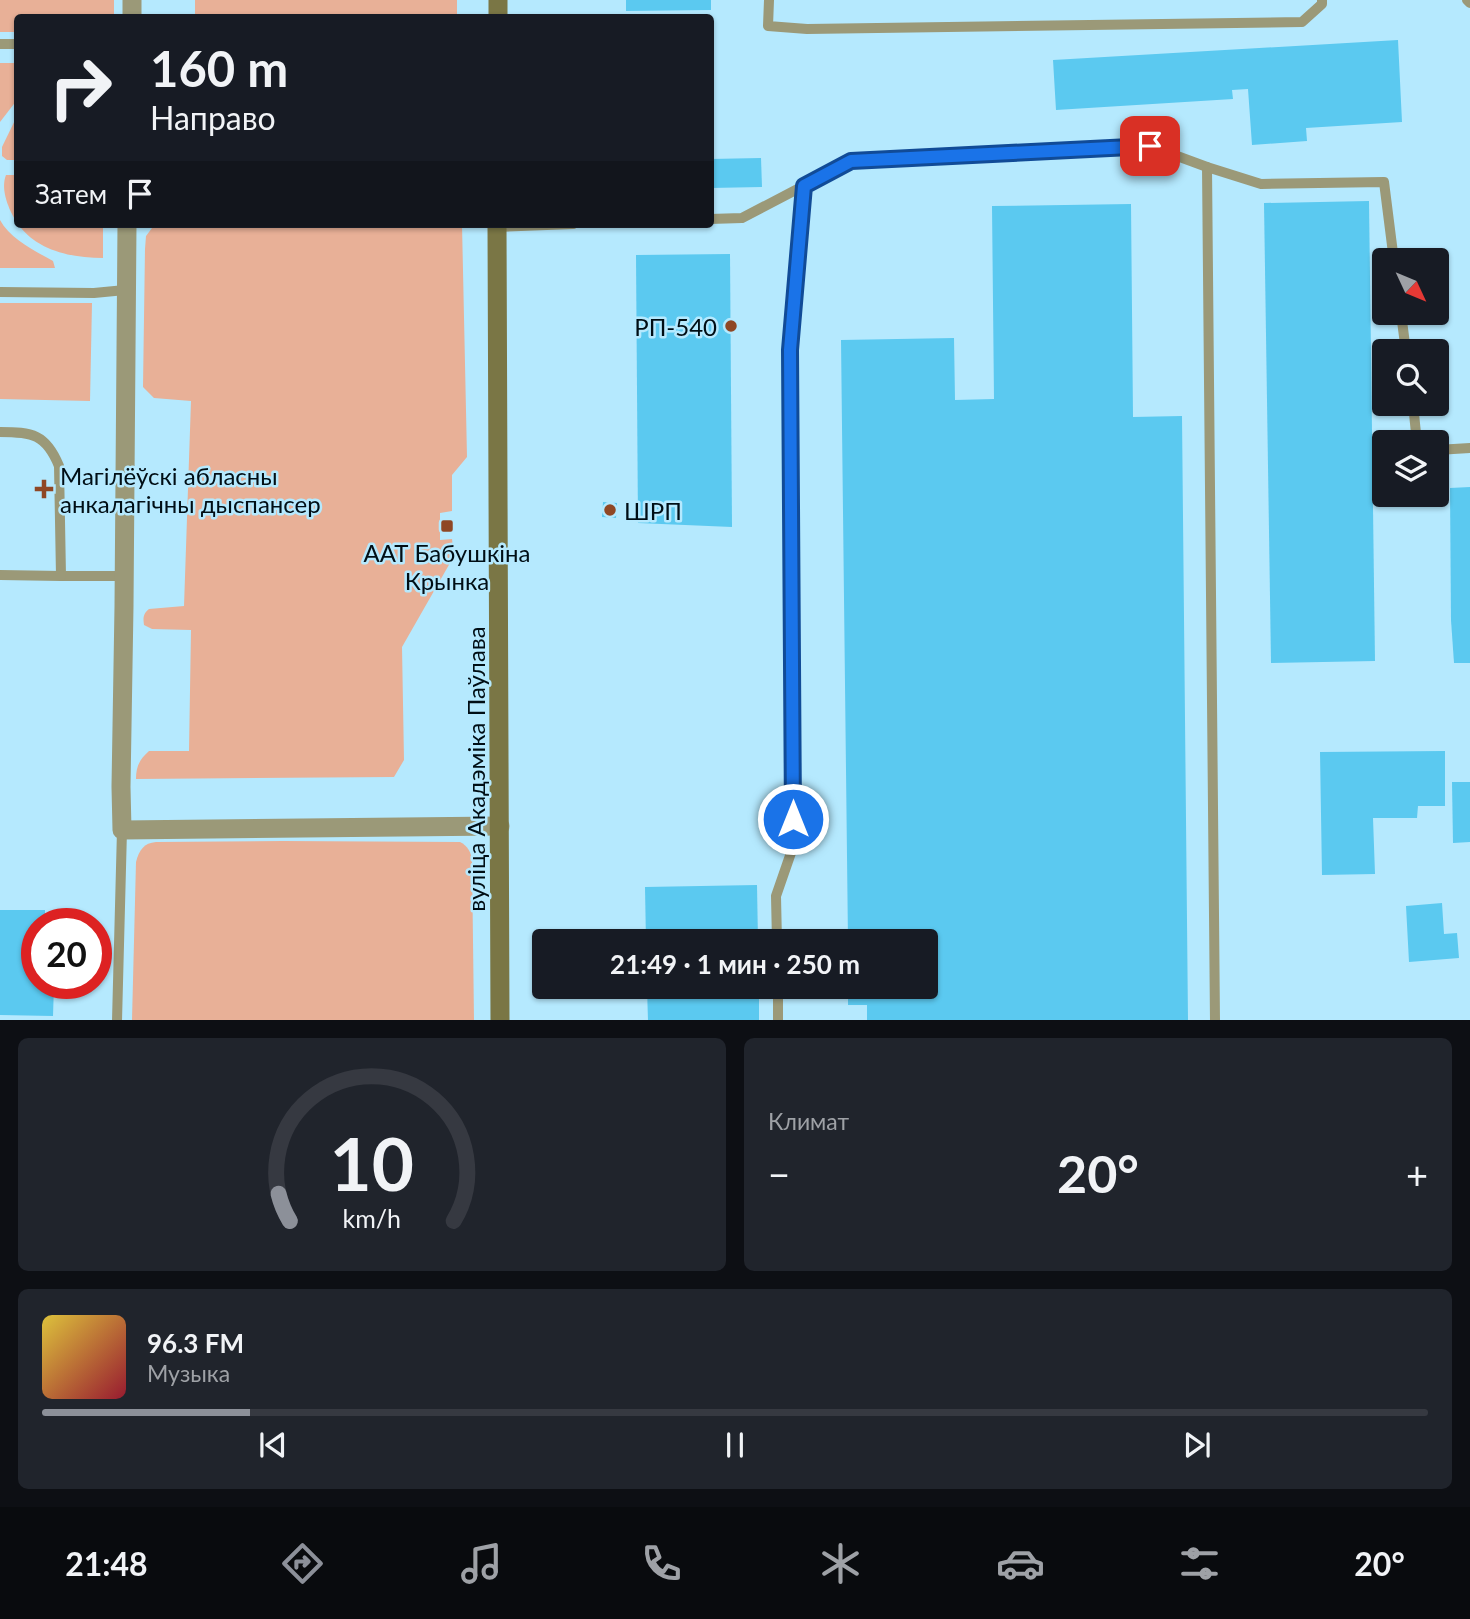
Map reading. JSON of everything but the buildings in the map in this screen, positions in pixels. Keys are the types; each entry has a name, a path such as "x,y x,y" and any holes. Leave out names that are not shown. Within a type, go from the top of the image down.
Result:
{"main road":[{"name":"вуліца Акадэміка Паўлава","path":"497,228 500,1020"}],"street":[{"path":"127,228 122,830 500,825"}],"lane":[{"path":"769,0 768,26 807,29 1302,22 1322,4 1322,0"},
{"path":"714,219 741,218 851,161 1150,146 1261,184 1384,182 1392,248"},
{"path":"1207,167 1215,1020"},
{"path":"777,929 776,896 793,847 790,350 804,186"},
{"path":"0,292 94,293 125,290"},
{"path":"0,432 27,432 43,440 53,452 59,466 61,576"},
{"path":"1449,449 1470,448"},
{"path":"0,575 124,576"},
{"path":"117,1020 122,830"},
{"path":"778,999 778,1020"}],"shaded area":[{"path":"0,0 114,0 114,14 14,14 14,32 0,32"},
{"path":"195,0 457,0 457,14 195,14"},
{"path":"0,63 14,63 14,104 0,122"},
{"path":"14,122 14,160 7,160 2,156 2,147"},
{"path":"6,175 14,175 14,217 8,206 4,181"},
{"path":"0,220 16,239 53,261 55,268 0,268"},
{"path":"22,228 103,228 103,258 56,251 35,241"},
{"path":"152,228 462,228 467,457 452,475 452,511 440,513 440,540 452,539 454,556 402,647 404,760 394,777 136,779 139,763 149,751 189,751 191,630 152,629 144,625 145,614 149,609 184,606 191,401 154,398 143,387 146,236"},
{"path":"0,303 92,303 90,401 0,399"},
{"path":"156,842 460,842 465,845 472,861 474,1020 132,1020 136,862 143,848"}],"place":[{"name":"РП-540","path":"731,326"},
{"name":"Магілёўскі абласны анкалагічны дыспансер","path":"44,489"},
{"name":"ШРП","path":"610,510"},
{"name":"ААТ Бабушкіна Крынка","path":"447,526"}],"route":[{"path":"793,819 790,350 804,186 851,161 1150,146"}]}
